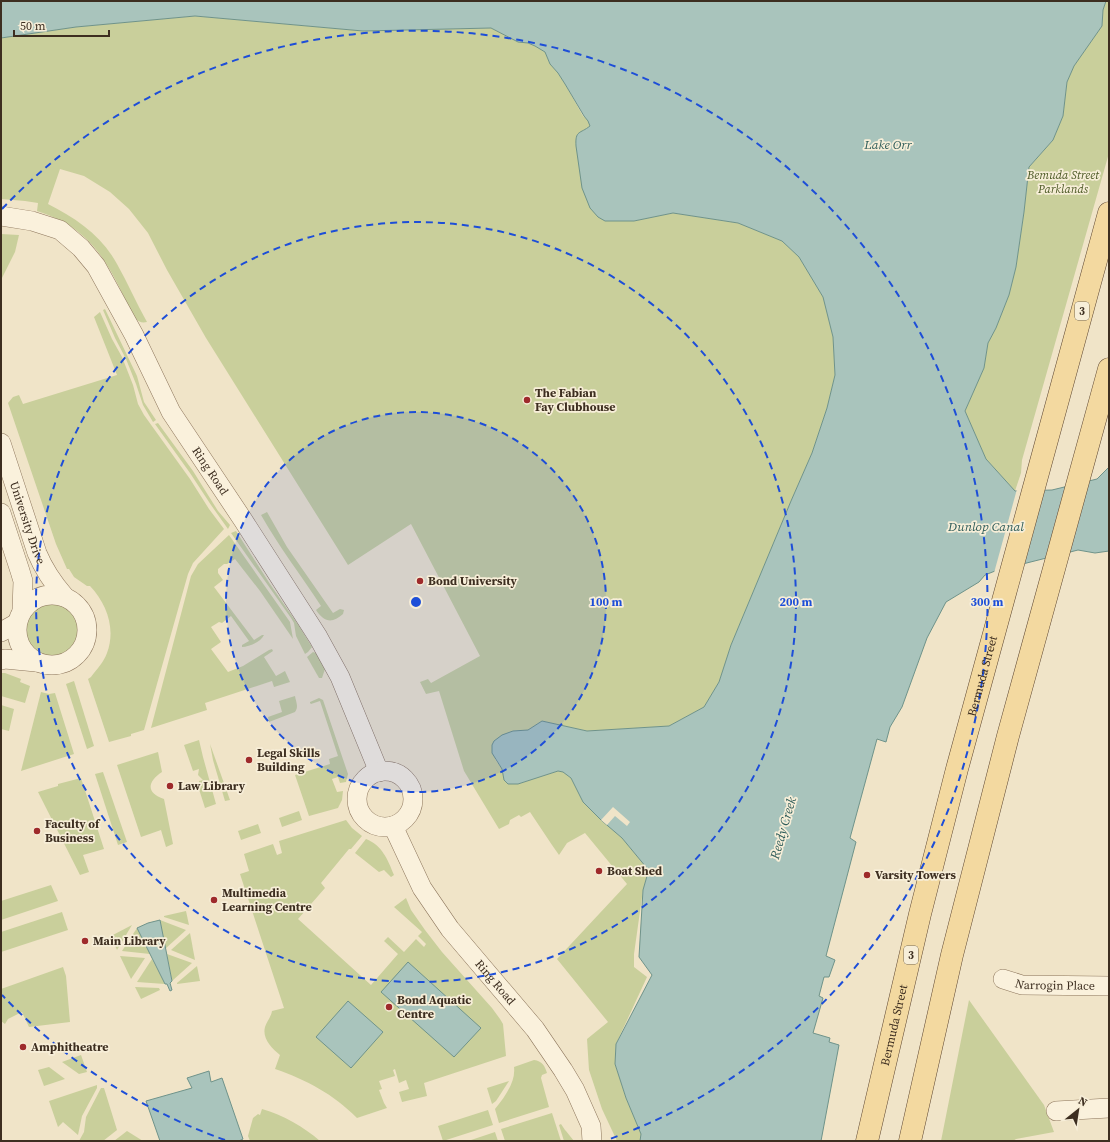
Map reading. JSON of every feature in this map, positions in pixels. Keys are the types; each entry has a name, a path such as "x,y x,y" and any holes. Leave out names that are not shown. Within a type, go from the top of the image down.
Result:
{"main road":[{"name":"Bermuda Street","path":"867,1141 922,906 957,769 1109,213"},
{"path":"910,1141 952,955 1008,736 1109,369"}],"street":[{"name":"Ring Road","path":"1,216 32,221 60,230 81,248 96,266 134,335 171,412 243,520 318,637 340,677 379,772"},
{"name":"University Drive","path":"1,443 37,553 42,564 52,581 65,597 74,602 81,611 86,620 87,631 86,641 81,651 64,664 53,666 36,662 5,659 1,660"},
{"name":"University Drive","path":"1,512 23,581 13,622 18,641 22,649 36,662"},
{"path":"13,622 29,603 37,598 46,595 65,597"},
{"path":"386,771 396,774 404,779 410,787 412,805 408,814 402,821 394,826 378,826 369,822 362,815 358,806 358,790 363,782 370,776 379,772 386,771"},
{"name":"Ring Road","path":"394,826 422,888 450,929 535,1029 563,1070 575,1090 591,1126 592,1141"},
{"name":"Narrogin Place","path":"1003,979 1022,985 1109,986"},
{"path":"1056,1111 1109,1108"}],"green space":[{"name":"Bemuda Street Parklands","path":"1106,1 1109,1 1109,153 1022,460 1021,473 1015,491 986,459 965,411 984,368 988,343 996,328 1009,295 1016,267 1029,167 1053,140 1063,116 1067,82 1074,66 1102,26 1103,10"},
{"path":"195,16 363,31 491,28 518,42 528,43 535,46 545,52 550,64 565,84 583,116 589,121 590,126 586,129 605,221 634,221 673,213 738,223 782,241 799,257 823,297 833,337 835,375 827,408 812,453 731,645 719,682 704,707 669,726 587,731 542,721 528,730 513,731 495,759 502,769 504,780 518,784 558,771 563,772 571,778 583,802 622,838 646,867 647,876 643,890 634,954 634,967 647,977 616,1044 615,1064 626,1098 641,1134 640,1141 617,1141 602,1109 589,1070 587,1039 608,1022 557,959 627,884 585,833 567,843 559,855 530,812 521,817 519,815 510,820 509,824 499,829 464,771 439,691 426,694 420,682 428,679 431,683 480,656 411,524 348,565 206,338 167,270 148,233 129,209 110,192 84,176 60,169 48,204 78,222 96,236 104,245 117,264 147,322 141,322 135,318 114,277 96,249 72,227 56,218 37,211 38,203 1,199 1,38 76,27"},
{"path":"1,234 19,235 15,252 1,280"},
{"path":"105,309 137,376 144,402 156,420 153,422 143,405 126,359 103,310"},
{"path":"100,312 122,357 133,385 138,404 144,415 224,529 193,563 188,574 144,730 131,734 131,736 109,742 88,679 104,660 110,644 111,635 108,617 96,593 90,586 87,586 74,577 69,569 67,569 56,544 8,403 13,397 19,395 23,404 117,375 94,317"},
{"path":"158,423 193,471 218,511 230,525 228,529 155,424"},
{"path":"267,512 287,547 333,613 340,609 344,610 343,614 339,617 328,620 322,617 316,610 321,606 261,515"},
{"path":"236,531 312,647 305,654 296,636 294,623 231,533"},
{"path":"229,535 290,622 293,639 260,591 235,559 227,564 224,564 218,569 218,573 223,580 214,587 254,640 264,635 254,644 242,647 242,645 249,641 231,616 222,623 219,622 211,627 221,642 211,649 228,672 243,666 272,649 273,651 264,657 276,676 285,671 290,682 274,687 272,681 205,703 207,710 151,728 191,576 198,564"},
{"path":"46,601 56,601 71,609 77,618 79,629 77,640 71,649 56,657 46,657 35,652 28,645 23,634 23,624 28,613 35,606"},
{"path":"313,652 316,653 325,669 322,678 319,678 307,657"},
{"path":"1,673 21,679 20,682 30,686 25,703 1,696"},
{"path":"74,681 94,746 87,749 66,684"},
{"path":"41,692 49,694 55,693 74,754 21,771"},
{"path":"295,696 297,706 295,712 269,722 268,717 282,712 279,701"},
{"path":"319,698 323,700 348,774 346,782 340,783 338,777 332,779 337,792 343,791 342,800 338,808 309,816 295,775 330,764 329,759 338,756 320,701 310,703"},
{"path":"1,705 14,709 9,731 1,729"},
{"path":"199,740 216,804 205,808 197,783 203,780 198,775 199,769 193,771 184,745"},
{"path":"210,744 230,800 225,801"},
{"path":"158,752 162,772 153,780 151,787 154,794 164,799 173,844 166,847 161,830 141,837 117,765"},
{"path":"103,772 127,842 118,845 95,774"},
{"path":"81,778 104,849 83,855 89,872 80,875 38,792 58,786 58,784"},
{"path":"299,811 302,820 282,827 279,818"},
{"name":"Bond Aquatic Centre","path":"346,820 352,828 362,836 351,849 349,849 321,883 325,888 298,919 371,985 398,954 384,941 388,937 404,952 416,939 424,947 426,944 418,936 422,932 394,907 406,898 411,910 442,952 500,1019 503,1024 506,1056 424,1083 427,1096 402,1102 399,1092 409,1089 406,1080 399,1083 395,1069 393,1070 395,1076 379,1081 382,1089 379,1090 387,1108 357,1118 339,1102 309,1083 275,1069 280,1055 273,1049 266,1039 264,1031 272,1011 284,1008 240,874 249,871 244,854 273,844 277,855 282,853 279,841"},
{"path":"258,824 261,833 241,840 238,831"},
{"path":"366,839 376,845 384,854 394,875 391,877 384,870 379,872 355,853"},
{"path":"51,885 58,901 1,920 1,901"},
{"path":"186,911 189,925 164,917 164,916"},
{"path":"62,912 68,930 1,952 1,932"},
{"path":"160,920 186,930 165,949"},
{"path":"132,925 117,950 111,936"},
{"path":"137,928 150,954 122,951"},
{"path":"190,933 195,960 171,950"},
{"path":"167,954 192,963 172,981"},
{"path":"120,956 145,958 131,979"},
{"path":"152,959 165,984 137,982"},
{"path":"197,966 200,981 177,984 177,983"},
{"path":"63,967 66,976 70,1022 29,1027 22,1012 8,1019 5,1024 1,1021 1,989"},
{"path":"135,987 159,988 160,990 141,999"},
{"path":"969,1000 1044,1105 1054,1132 1016,1139 1013,1141 941,1141"},
{"path":"81,1055 87,1072 79,1074 62,1062"},
{"path":"534,1060 544,1066 547,1073 542,1075 541,1078 549,1107 499,1123 495,1109 511,1084 514,1067"},
{"path":"49,1067 65,1079 44,1086 38,1070"},
{"path":"509,1081 496,1101 492,1104 487,1088"},
{"path":"97,1085 97,1088 82,1116 78,1135 63,1122 58,1127 49,1101"},
{"path":"101,1088 104,1088 117,1130 103,1141 79,1141 84,1132 86,1117"},
{"path":"262,1109 293,1122 320,1141 250,1141 248,1136 253,1118 258,1114 260,1115"},
{"path":"488,1110 493,1125 443,1141 438,1126"},
{"path":"552,1113 561,1141 505,1141 501,1129"},
{"path":"561,1124 574,1141 564,1141 559,1125"},
{"path":"127,1131 143,1141 114,1141"},
{"path":"495,1132 498,1141 468,1141"}],"water":[{"name":"Lake Orr","path":"1,1 1106,1 1103,10 1102,26 1074,66 1067,82 1063,116 1053,140 1029,167 1016,267 1009,295 996,328 988,343 984,368 965,411 986,459 1015,491 1052,490 1097,479 1109,467 1109,551 1095,553 1078,550 995,571 985,575 979,582 946,602 927,638 902,707 890,727 886,742 877,739 850,838 856,842 826,956 835,960 829,977 824,977 819,996 823,998 813,1033 830,1038 829,1042 839,1045 821,1141 640,1141 641,1134 626,1098 615,1064 616,1044 652,975 639,957 643,890 647,876 646,867 622,838 583,802 571,778 563,772 558,771 518,784 508,784 504,780 502,769 492,753 492,745 494,741 502,735 513,731 528,730 542,721 587,731 669,726 704,707 719,682 731,645 812,453 827,408 835,375 833,337 823,297 799,257 782,241 738,223 673,213 634,221 605,221 598,217 590,208 582,188 576,146 577,135 590,126 588,121 558,73 550,64 545,52 528,43 518,42 491,28 363,31 195,16 76,27 1,38"},
{"path":"160,920 172,981 170,983 172,990 170,991 137,928"},
{"path":"408,962 481,1028 454,1057 381,992"},
{"path":"348,1001 383,1032 351,1068 316,1037"},
{"path":"209,1071 211,1082 222,1078 243,1139 239,1141 160,1141 146,1101 192,1088 187,1078"}],"pier":[{"path":"1042,488 1020,566 994,573 1017,489"},
{"path":"613,807 630,822 627,826 615,816 607,825 601,820"}],"place":[{"name":"The Fabian Fay Clubhouse","path":"527,400"},
{"name":"Bond University","path":"420,581"},
{"name":"Legal Skills Building","path":"249,760"},
{"name":"Law Library","path":"170,786"},
{"name":"Faculty of Business","path":"37,831"},
{"name":"Boat Shed","path":"599,871"},
{"name":"Varsity Towers","path":"867,875"},
{"name":"Multimedia Learning Centre","path":"214,900"},
{"name":"Main Library","path":"85,941"},
{"name":"Bond Aquatic Centre","path":"389,1007"},
{"name":"Amphitheatre","path":"23,1047"}],"water label":[{"name":"Dunlop Canal","path":"986,526"},
{"name":"Reedy Creek","path":"783,828"}]}
